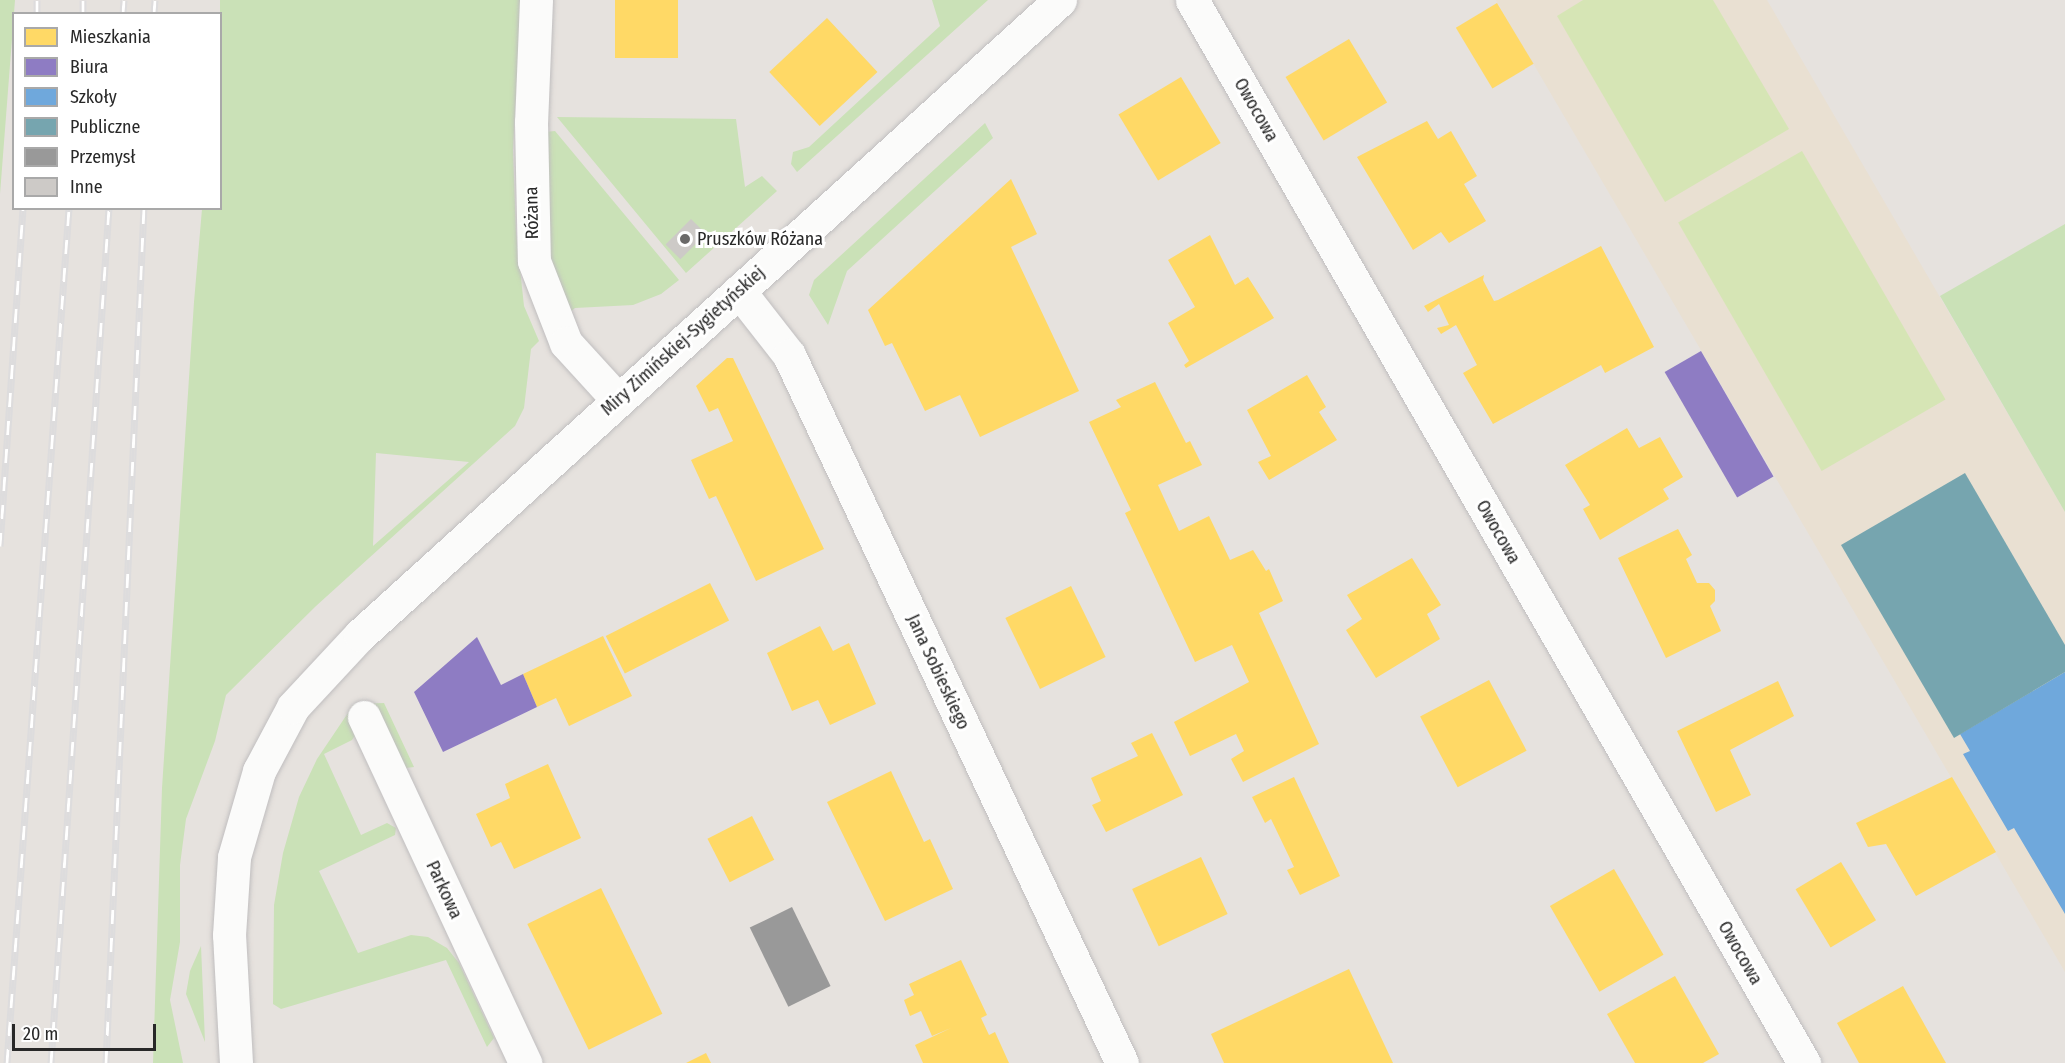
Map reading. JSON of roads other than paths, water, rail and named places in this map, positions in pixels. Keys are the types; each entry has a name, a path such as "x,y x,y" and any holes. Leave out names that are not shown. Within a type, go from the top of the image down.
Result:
{"street":[{"name":"Różana","path":"536,0 531,122 534,261 566,343 618,400"},
{"name":"Miry Zimińskiej-Sygietyńskiej","path":"236,1063 229,935 234,857 259,771 293,707 360,635 1060,0"},
{"name":"Owocowa","path":"1192,0 1804,1063"},
{"name":"Jana Sobieskiego","path":"739,291 789,355 1122,1063"},
{"name":"Parkowa","path":"364,717 525,1063"}],"railway":[{"path":"37,0 37,12"},
{"path":"83,0 83,12"},
{"path":"123,12 124,0"},
{"path":"154,12 155,0"},
{"path":"0,546 23,210"},
{"path":"7,1063 69,210"},
{"path":"51,1063 109,210"},
{"path":"106,1063 144,210"}],"place":[{"name":"Pruszków Różana","path":"685,239"}]}
